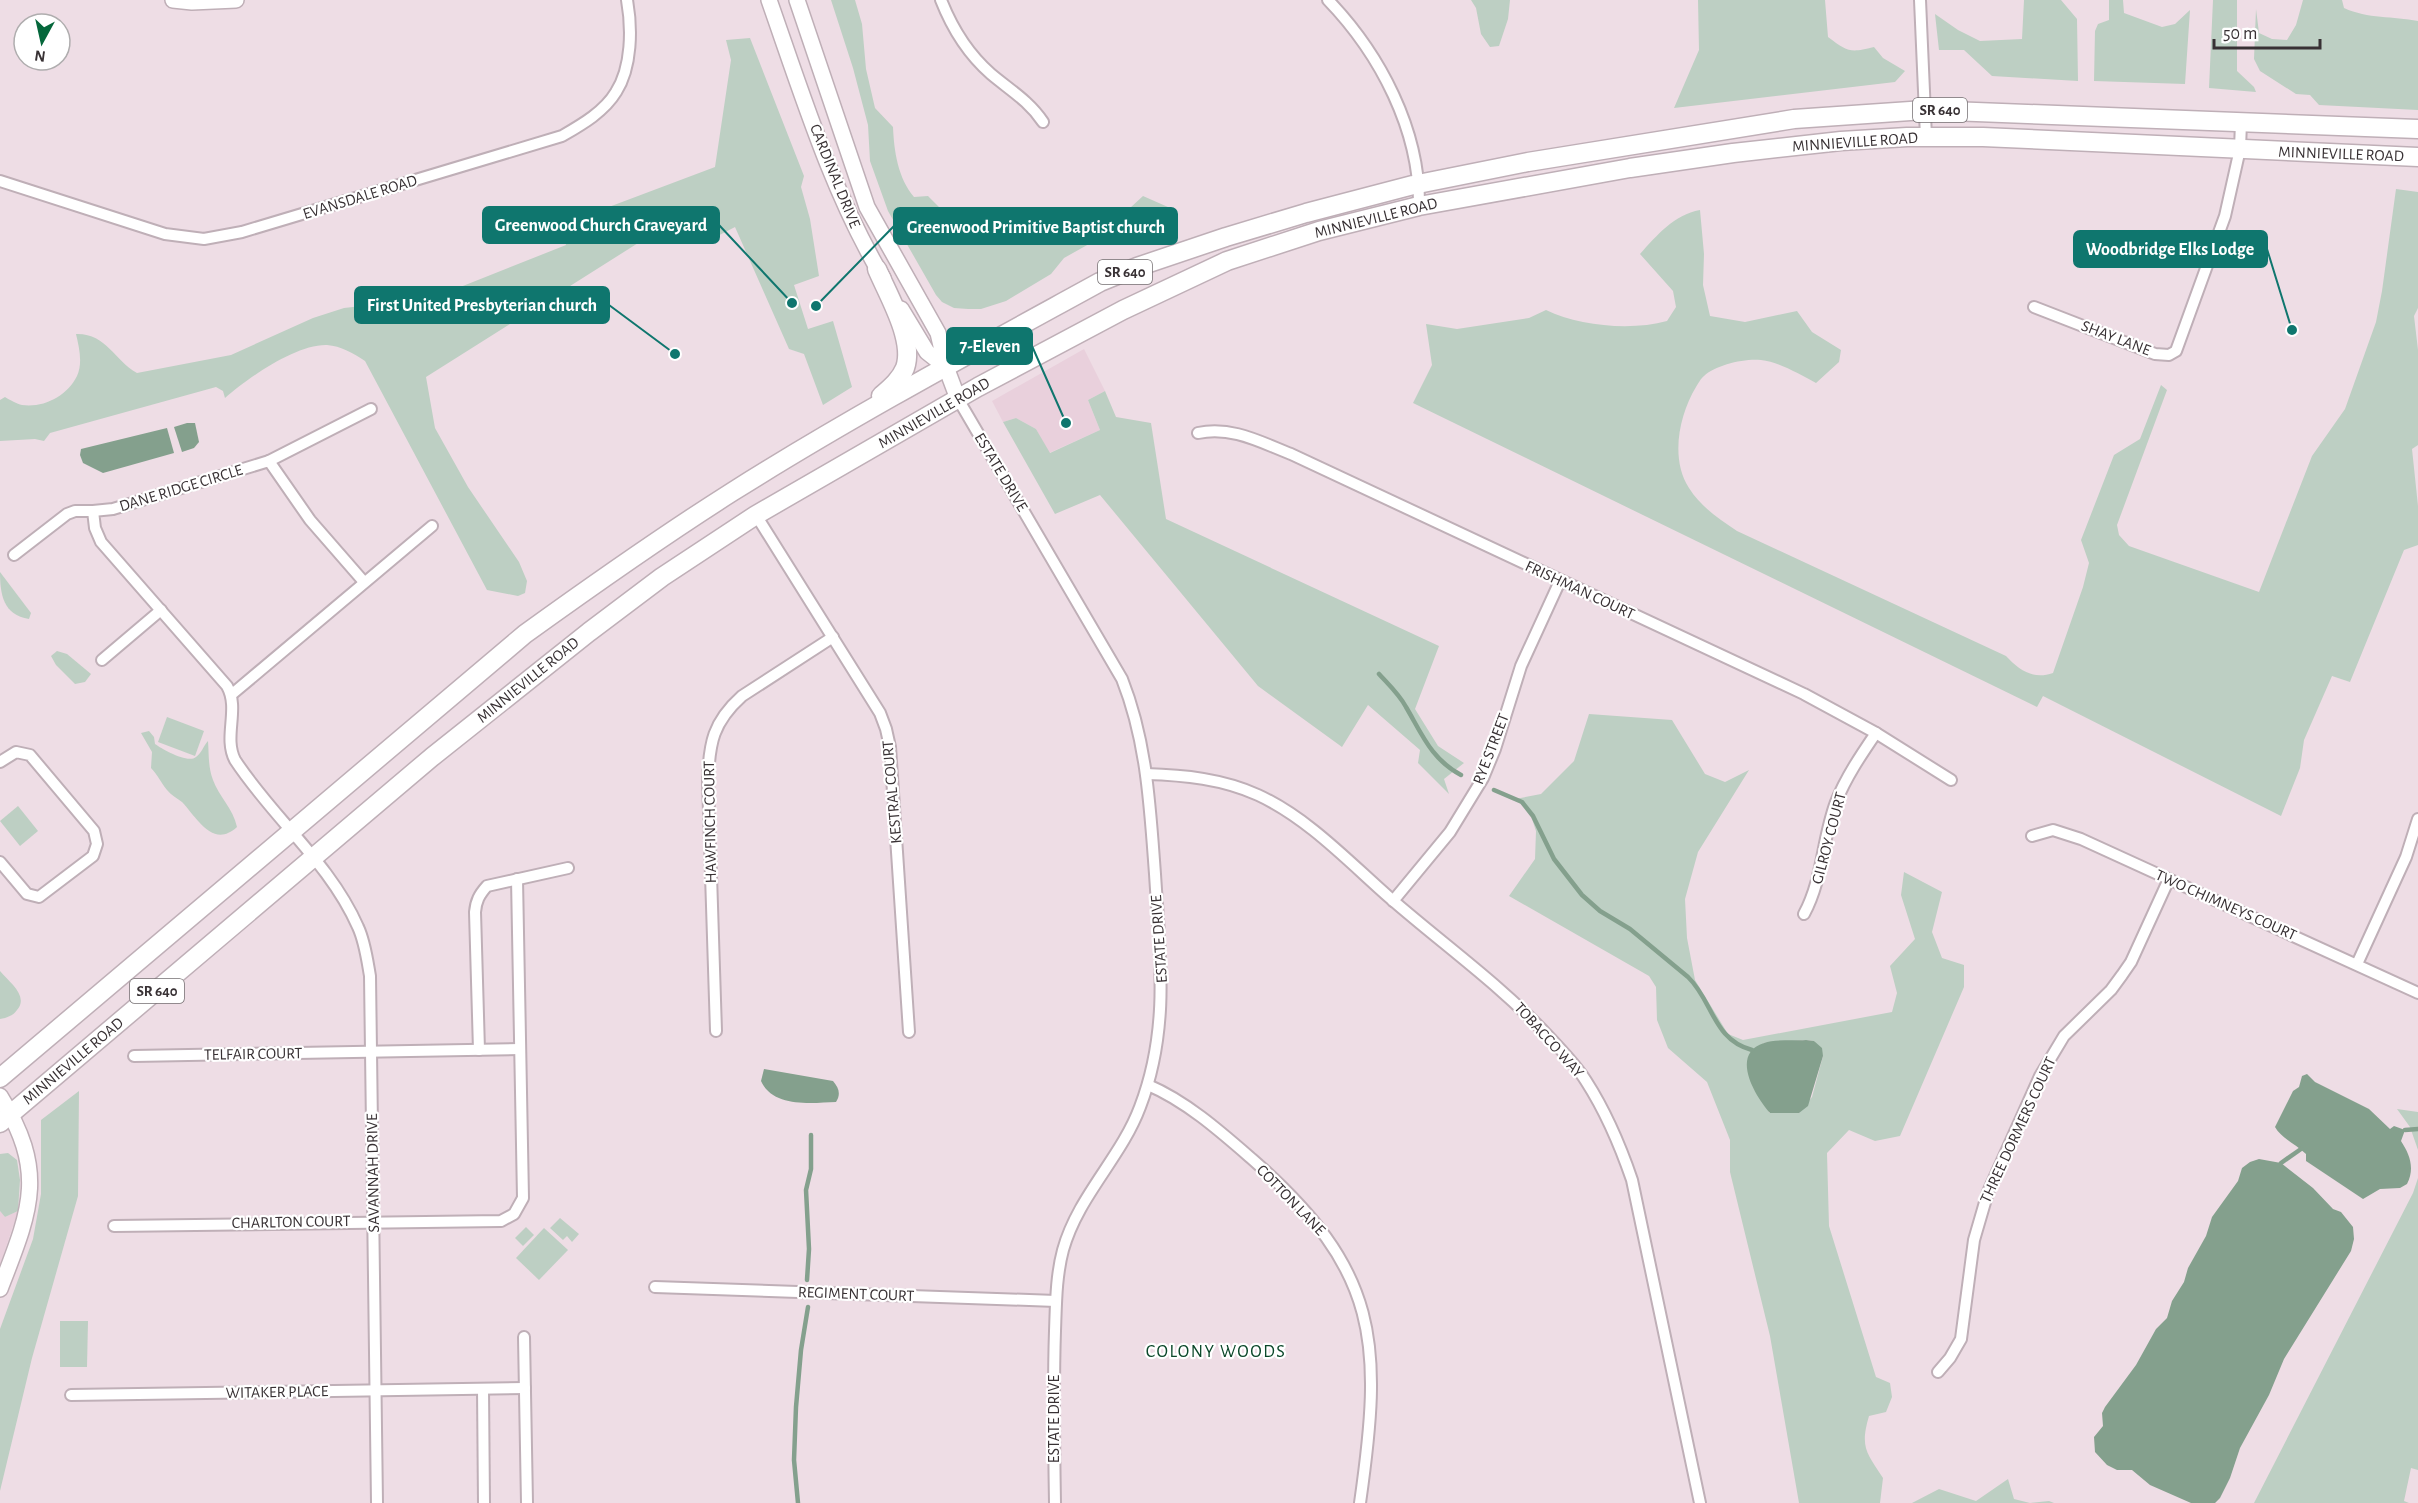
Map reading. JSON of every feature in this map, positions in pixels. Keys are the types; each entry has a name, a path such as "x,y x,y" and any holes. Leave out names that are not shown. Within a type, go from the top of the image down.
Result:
{"main road":[{"path":"173,0 192,2 236,0"},
{"name":"CARDINAL DRIVE","path":"769,0 835,180 856,229 877,269 927,352 946,367"},
{"name":"CARDINAL DRIVE","path":"797,0 867,207 938,333 946,367 958,399"},
{"name":"MINNIEVILLE ROAD","path":"0,1078 525,634 632,557 712,505 855,419 1100,282 1137,267 1306,213 1419,183 1794,119 1925,110 2418,129"},
{"name":"MINNIEVILLE ROAD","path":"5,1118 432,757 662,577 756,515 958,399 1123,310 1227,261 1319,231 1419,206 1588,175 1733,153 1841,141 1926,137 2017,138 2418,157"},
{"path":"855,419 898,380 907,361 904,331 877,269"},
{"path":"0,1096 5,1118 27,1152 31,1172 30,1194 21,1234 0,1289"}],"street":[{"name":"EVANSDALE ROAD","path":"0,181 165,234 204,239 242,232 562,136 582,124 601,109 616,92 625,70 630,26 627,0"},
{"path":"941,0 952,26 972,54 989,72 1022,97 1043,122"},
{"path":"1328,0 1354,29 1373,57 1392,92 1404,122 1419,183 1419,206"},
{"path":"1920,0 1926,137"},
{"name":"SHAY LANE","path":"2034,307 2155,354 2169,355 2176,351 2225,216 2240,149 2241,122"},
{"name":"ESTATE DRIVE","path":"958,399 1122,679 1134,710 1146,774 1162,984 1158,1045 1148,1085 1126,1137 1082,1204 1069,1232 1058,1277 1053,1370 1055,1503"},
{"name":"DANE RIDGE CIRCLE","path":"14,555 67,514 75,511 113,509 269,461 371,409"},
{"name":"FRISHMAN COURT","path":"1198,433 1224,430 1291,454 1804,694 1876,733 1951,780"},
{"path":"269,461 310,520 364,582"},
{"path":"93,511 94,528 101,542 223,680 231,695 232,755 239,767 313,858"},
{"name":"KESTRAL COURT","path":"756,515 879,713 886,729 890,747 909,1032"},
{"path":"231,695 432,526"},
{"name":"RYE STREET","path":"1393,901 1450,832 1483,778 1495,749 1521,666 1560,581"},
{"path":"102,660 161,610"},
{"name":"HAWFINCH COURT","path":"716,1031 708,781 710,748 714,732 729,707 742,696 833,638"},
{"name":"GILROY COURT","path":"1804,914 1818,882 1836,803 1858,759 1876,733"},
{"path":"0,762 16,752 30,755 94,831 97,844 93,856 39,897 27,894 0,862"},
{"name":"TOBACCO WAY","path":"1146,774 1178,775 1208,780 1258,795 1302,822 1393,901 1495,984 1530,1016 1585,1079 1603,1109 1620,1147 1637,1200 1700,1503"},
{"path":"2357,964 2406,857 2418,819"},
{"name":"TWO CHIMNEYS COURT","path":"2032,836 2044,831 2061,831 2418,993"},
{"name":"SAVANNAH DRIVE","path":"313,858 351,912 363,940 370,976 377,1503"},
{"path":"479,1050 476,903 480,894 487,886 568,868"},
{"name":"CHARLTON COURT","path":"114,1226 501,1221 514,1214 523,1198 517,879"},
{"name":"THREE DORMERS COURT","path":"1938,1372 1950,1358 1960,1340 1974,1240 1988,1191 2040,1076 2064,1036 2111,990 2131,962 2169,879"},
{"path":"371,1052 520,1049"},
{"name":"TELFAIR COURT","path":"134,1056 371,1052"},
{"name":"COTTON LANE","path":"1148,1085 1167,1093 1186,1107 1239,1148 1281,1185 1306,1211 1343,1263 1365,1316 1371,1350 1371,1418 1360,1503"},
{"name":"REGIMENT COURT","path":"655,1287 1056,1300"},
{"path":"524,1337 527,1503"},
{"name":"WITAKER PLACE","path":"71,1395 525,1388"},
{"path":"483,1389 484,1503"}],"shaded area":[{"path":"831,0 855,0 862,24 866,69 875,108 893,127 896,155 904,181 914,197 928,196 941,209 952,232 1035,243 1058,231 1130,208 1143,196 1177,211 1089,244 1064,258 1051,274 1006,301 981,309 954,308 942,302 888,211 870,161 868,125"},
{"path":"1471,0 1510,0 1508,19 1499,46 1490,47 1481,34 1476,8"},
{"path":"1698,0 1825,0 1828,37 1850,50 1874,47 1883,58 1905,71 1895,82 1674,108 1699,50"},
{"path":"2024,0 2061,0 2077,19 2078,81 1992,76 1964,50 1939,50 1935,14 1958,30 1980,41 2022,39"},
{"path":"2109,0 2123,0 2124,13 2162,27 2175,24 2190,10 2185,84 2094,81 2095,31 2098,24 2109,20"},
{"path":"2213,0 2237,0 2237,71 2254,87 2256,92 2209,88"},
{"path":"2303,0 2342,0 2344,8 2353,12 2418,21 2418,110 2319,105 2310,95 2296,94 2260,71 2254,59 2256,9 2259,33 2272,39 2287,40 2296,25"},
{"path":"750,38 804,176 801,187 810,219 819,276 794,285 808,329 833,321 852,387 823,405 804,354 789,349 735,227 706,242 684,214 426,377 435,428 468,487 519,562 527,581 525,593 518,596 487,590 365,361 337,347 315,346 287,356 259,372 225,398 223,391 216,387 50,433 44,441 35,439 0,441 0,400 5,397 22,405 38,405 61,395 73,383 80,366 76,334 86,335 102,342 137,373 231,355 313,318 344,308 371,305 395,313 566,245 561,225 715,167 731,60 726,40"},
{"path":"2396,189 2418,192 2418,308 2414,316 2418,350 2418,445 2412,449 2418,506 2418,545 2404,550 2350,682 2332,676 2304,740 2300,768 2281,816 2043,696 2037,707 1413,403 1432,365 1426,324 1457,329 1529,318 1546,310 1574,320 1605,325 1638,326 1667,321 1676,307 1673,291 1640,254 1674,221 1700,210 1704,254 1703,285 1710,316 1745,322 1797,311 1812,332 1841,350 1839,362 1816,383 1782,366 1761,360 1731,363 1703,377 1690,398 1679,437 1678,451 1683,476 1694,495 1711,512 1737,531 2006,656 2016,666 2027,672 2046,675 2053,673 2083,587 2089,563 2081,540 2114,455 2140,439 2161,385 2167,390 2117,525 2119,535 2129,546 2259,592 2312,456 2345,409 2376,322"},
{"path":"1084,349 1105,391 1088,400 1100,430 1049,453 1036,429 1016,418 1003,422 992,401"},
{"path":"1105,391 1116,417 1151,423 1166,519 1439,646 1415,709 1438,746 1464,763 1444,779 1449,794 1418,763 1420,750 1368,705 1342,747 1258,686 1100,495 1055,514 1003,422 1016,418 1036,429 1050,453 1100,430 1088,400"},
{"path":"195,423 199,442 194,448 182,452 174,427"},
{"path":"167,428 174,453 103,473 83,463 80,455 81,449"},
{"path":"0,572 31,613 29,619 20,617 8,608 2,595"},
{"path":"57,651 67,654 91,674 85,682 75,684 56,665 51,656"},
{"path":"1589,714 1672,720 1705,774 1725,782 1749,770 1698,852 1685,899 1687,938 1695,980 1728,1034 1743,1040 1892,1012 1897,993 1890,966 1915,939 1901,895 1904,872 1942,892 1932,932 1942,958 1964,965 1964,987 1900,1136 1875,1141 1849,1130 1827,1153 1829,1226 1876,1377 1890,1383 1892,1397 1886,1412 1869,1416 1865,1435 1866,1449 1883,1478 1880,1503 1799,1503 1770,1336 1730,1172 1730,1140 1707,1082 1668,1048 1657,1020 1656,987 1649,976 1509,896 1535,859 1536,831 1529,810 1515,799 1541,794 1574,761","holes":["1814,1041 1823,1056 1812,1097 1799,1113 1769,1113 1763,1043"]},
{"path":"167,717 204,731 195,756 158,742"},
{"path":"149,731 154,737 155,744 187,759 198,756 208,741 209,765 213,780 237,827 220,835 213,833 206,829 182,802 169,792 151,768 152,752 141,733"},
{"path":"18,806 38,831 20,846 0,821"},
{"path":"0,971 17,990 21,1000 15,1012 0,1019"},
{"path":"1814,1041 1822,1048 1823,1056 1808,1106 1799,1113 1770,1113 1753,1087 1747,1066 1748,1056 1764,1043"},
{"path":"764,1069 833,1081 839,1091 838,1099 836,1102 815,1103 783,1100 767,1090 761,1081"},
{"path":"2307,1074 2315,1082 2369,1109 2390,1129 2394,1126 2405,1130 2401,1141 2407,1151 2411,1167 2407,1184 2400,1188 2380,1189 2363,1199 2306,1161 2306,1154 2278,1131 2275,1127 2293,1091 2299,1087 2302,1076"},
{"path":"79,1091 78,1196 32,1358 0,1491 0,1329 33,1239 41,1194 41,1120"},
{"path":"2397,1109 2418,1112 2418,1150 2410,1127"},
{"path":"8,1153 17,1160 20,1180 18,1211 5,1217 0,1211 0,1154"},
{"path":"2259,1159 2281,1163 2313,1188 2333,1209 2341,1212 2353,1227 2354,1239 2351,1251 2284,1359 2269,1395 2240,1448 2230,1478 2220,1498 2215,1503 2191,1503 2150,1485 2132,1470 2117,1470 2107,1465 2095,1452 2094,1437 2103,1426 2102,1413 2105,1407 2136,1365 2156,1329 2167,1318 2172,1301 2184,1282 2188,1268 2206,1236 2212,1217 2238,1181 2242,1168"},
{"path":"2418,1178 2418,1470 2411,1468 2404,1501 2409,1503 2254,1503 2413,1193"},
{"path":"0,1211 5,1217 18,1211 0,1265"},
{"path":"560,1218 579,1234 572,1242 567,1236 563,1240 550,1228"},
{"path":"526,1227 534,1235 523,1246 515,1238"},
{"path":"544,1228 568,1250 539,1280 516,1258"},
{"path":"60,1321 88,1321 87,1367 60,1367"},
{"path":"2008,1479 2014,1499 2030,1503 1912,1503 1939,1489 1976,1501"},
{"path":"2049,1501 2054,1503 2030,1503"}],"waterway":[{"path":"1379,674 1400,698 1435,754 1461,775"},
{"path":"1494,790 1522,802 1533,816 1554,859 1582,895 1600,911 1630,929 1688,977 1703,997 1721,1029 1739,1045 1752,1050"},
{"path":"2405,1130 2418,1129"},
{"path":"807,1280 809,1249 806,1190 811,1169 811,1135"},
{"path":"2281,1163 2301,1149"},
{"path":"798,1503 794,1460 796,1407 801,1350 808,1307"}],"place":[{"name":"Greenwood Church Graveyard","path":"792,303"},
{"name":"Greenwood Primitive Baptist church","path":"816,306"},
{"name":"Woodbridge Elks Lodge","path":"2292,330"},
{"name":"First United Presbyterian church","path":"675,354"},
{"name":"7-Eleven","path":"1066,423"}],"district":[{"name":"COLONY WOODS","path":"1216,1352"}]}
